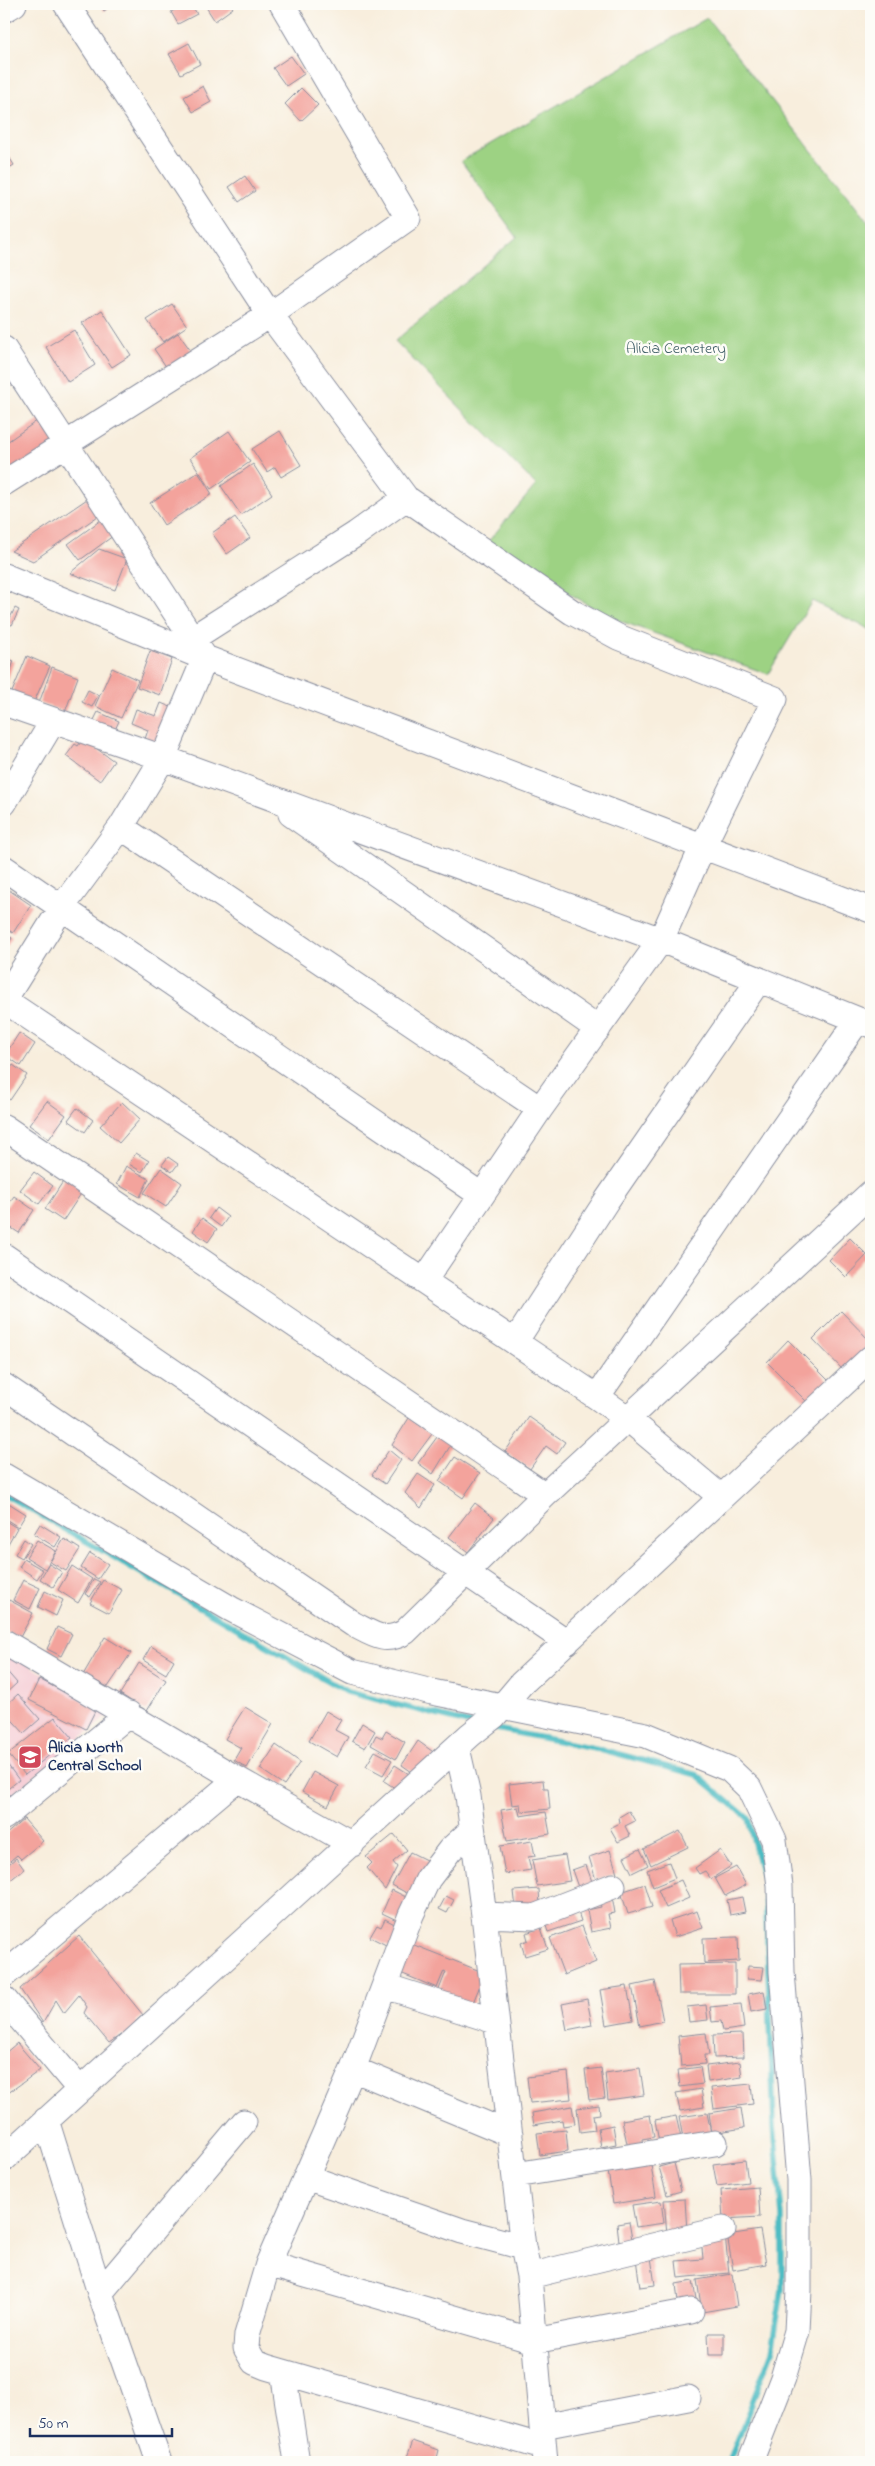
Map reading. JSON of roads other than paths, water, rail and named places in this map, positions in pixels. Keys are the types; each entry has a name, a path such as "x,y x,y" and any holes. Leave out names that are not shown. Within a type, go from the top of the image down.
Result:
{"street":[{"path":"4,10 14,4"},
{"path":"66,4 270,315 406,498 587,620 618,637 775,699 702,848 661,940 540,1110 424,1281"},
{"path":"4,483 270,315 408,218 282,4"},
{"path":"4,349 64,444 199,648"},
{"path":"406,498 199,648 163,758 120,827 62,907 4,1000 597,1397 627,1418 721,1497"},
{"path":"4,576 199,648 702,848 871,910"},
{"path":"4,703 163,758 661,940 865,1023 597,1397"},
{"path":"4,803 53,721"},
{"path":"263,795 598,1029"},
{"path":"120,827 540,1110"},
{"path":"4,868 481,1195"},
{"path":"515,1342 607,1200 759,980"},
{"path":"4,1127 545,1495"},
{"path":"4,1386 353,1624 383,1638 396,1638 405,1632 627,1418 871,1192"},
{"path":"4,1256 567,1642"},
{"path":"4,2159 498,1711 521,1684 871,1358"},
{"path":"4,1476 231,1609 352,1672 498,1711 646,1735 729,1769 749,1788 774,1840 780,1886 782,1972 799,2180 797,2331 783,2378 750,2462"},
{"path":"4,1642 237,1779 352,1844"},
{"path":"4,1817 129,1714"},
{"path":"463,1742 523,2247 529,2276 544,2445"},
{"path":"4,1975 237,1779"},
{"path":"472,1830 450,1850 428,1879 411,1915 353,2070 268,2264 247,2335 246,2348 254,2362 283,2372 544,2445 688,2398"},
{"path":"484,1915 534,1917 613,1886"},
{"path":"385,1986 496,2021"},
{"path":"4,1999 80,2090"},
{"path":"353,2070 510,2134"},
{"path":"46,2120 100,2293 159,2462"},
{"path":"100,2293 244,2122"},
{"path":"515,2175 715,2143"},
{"path":"306,2177 462,2231 523,2247"},
{"path":"529,2276 723,2229"},
{"path":"268,2264 534,2340 691,2312"},
{"path":"283,2372 297,2462"}],"waterway":[{"path":"4,1494 347,1692 472,1724"},
{"path":"491,1728 600,1749 697,1775 748,1818 765,1888 774,2125 782,2217 782,2289 772,2351 729,2462"}],"place":[{"name":"Alicia North Central School","path":"30,1757"}],"park label":[{"name":"Alicia Cemetery","path":"676,349"}]}
